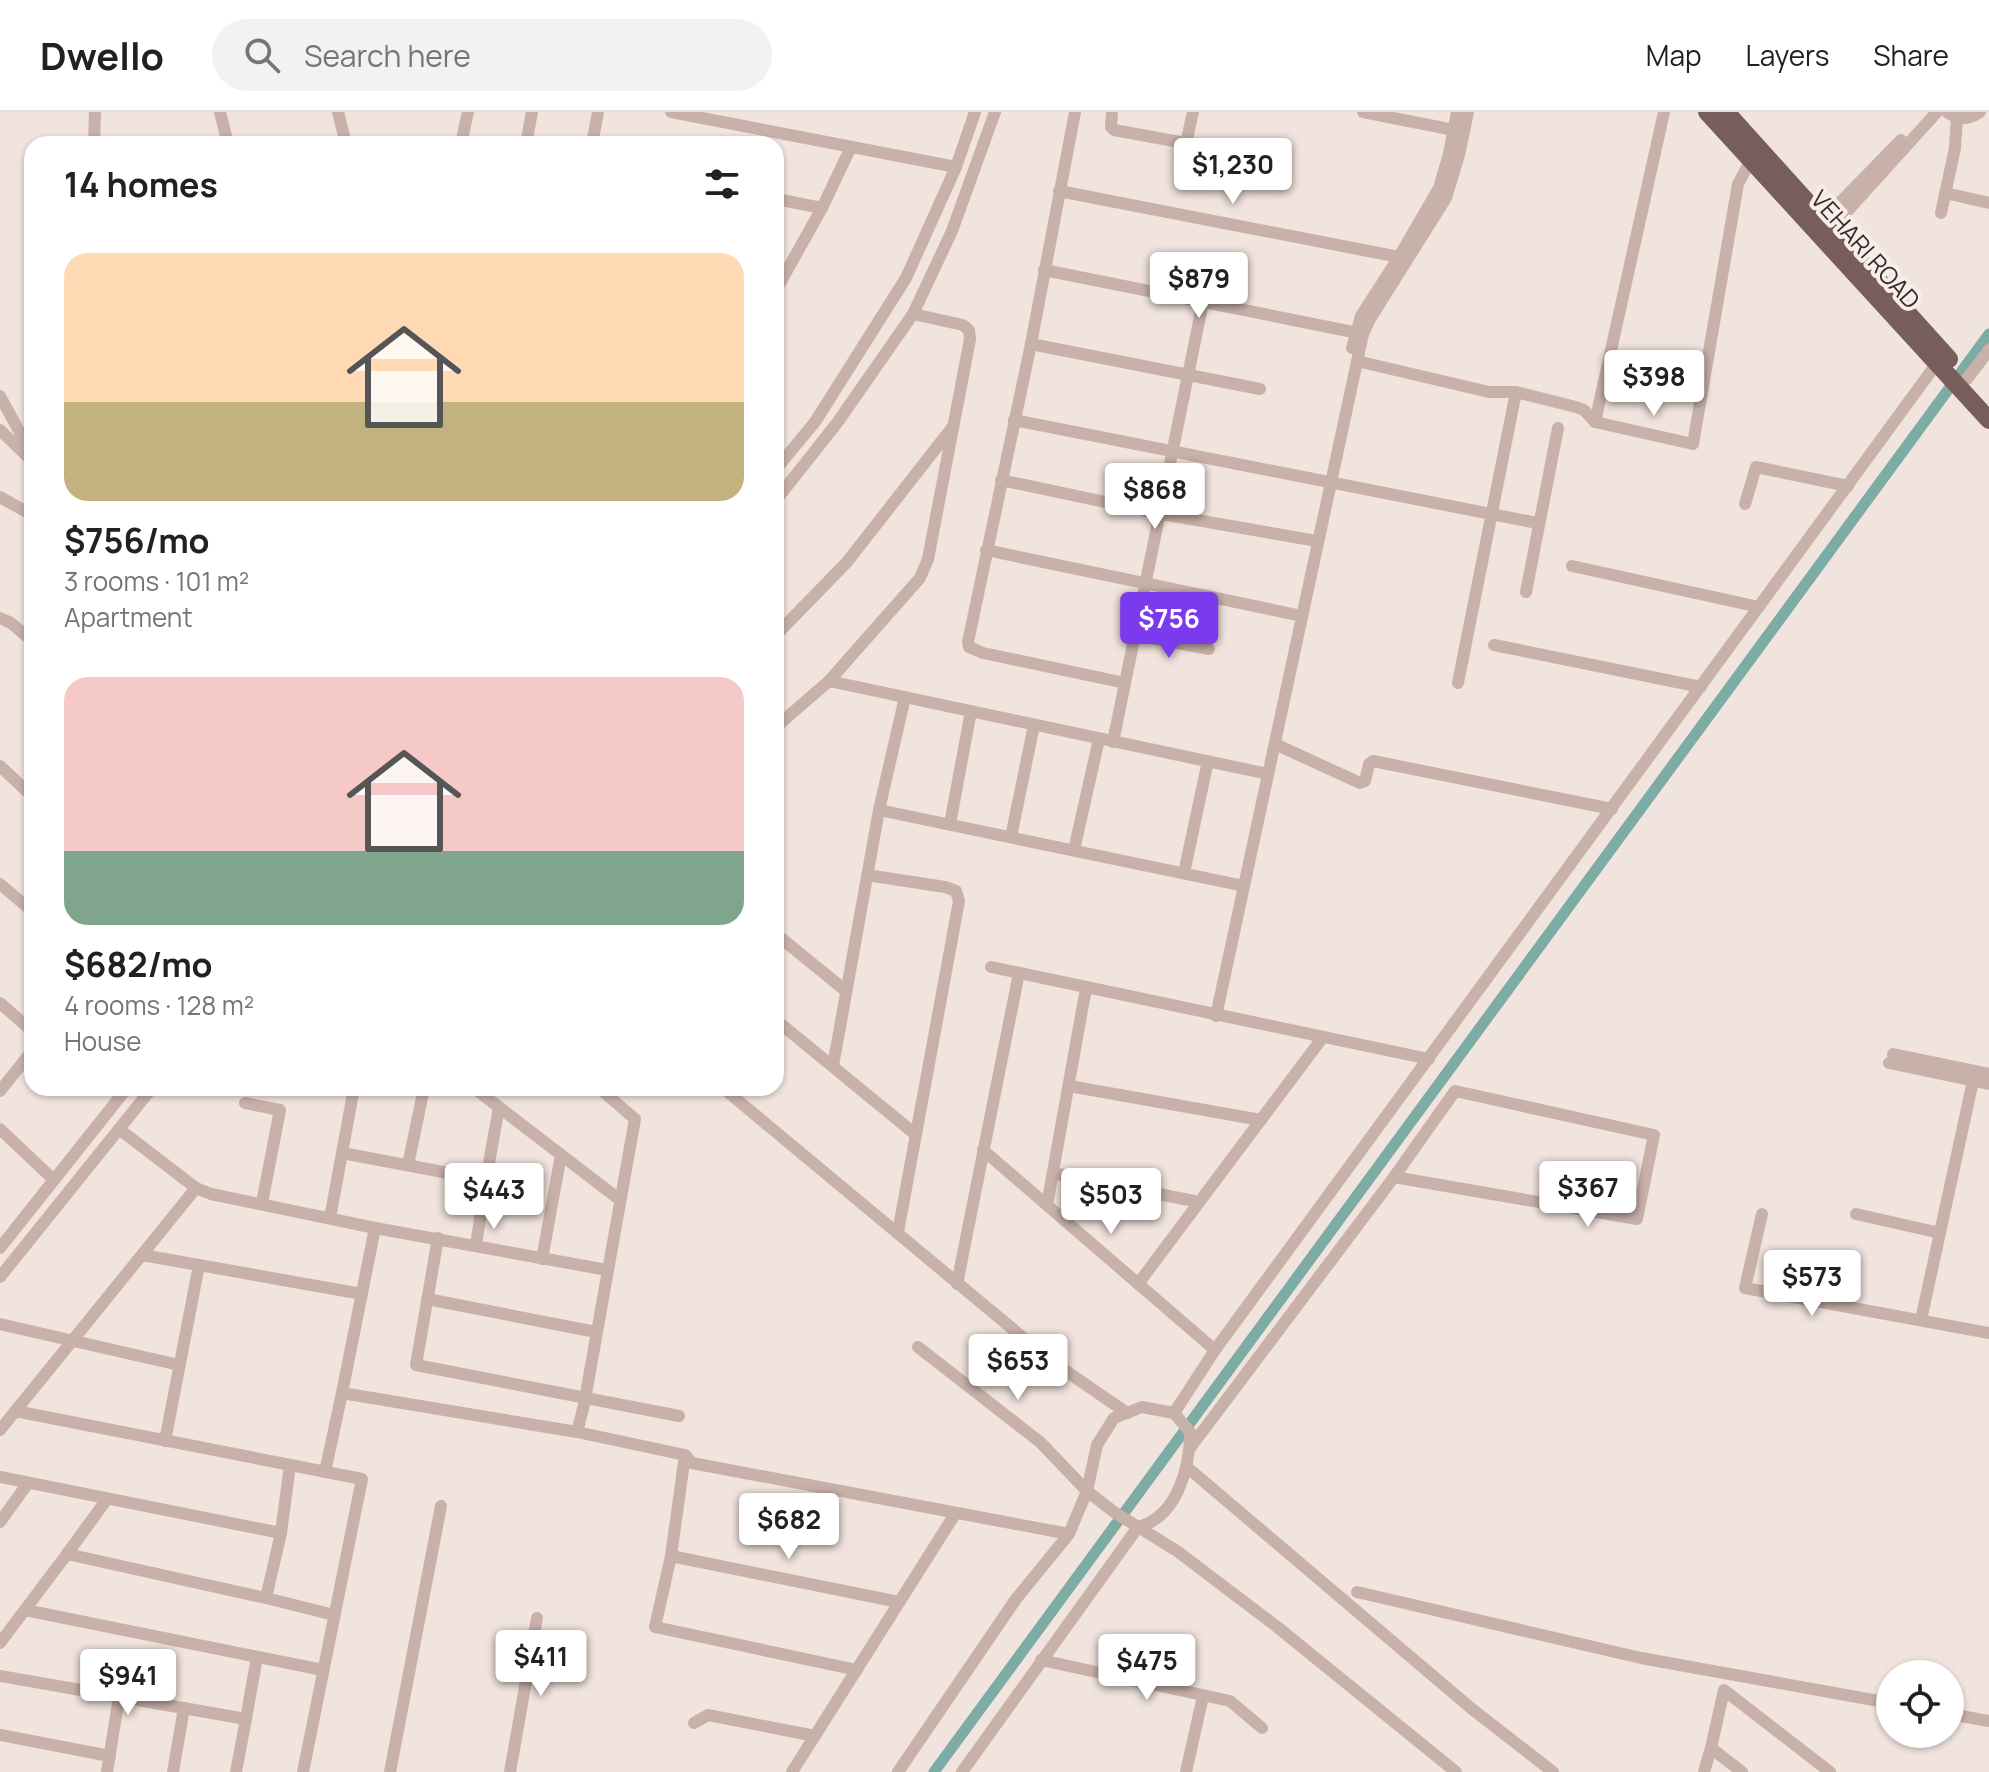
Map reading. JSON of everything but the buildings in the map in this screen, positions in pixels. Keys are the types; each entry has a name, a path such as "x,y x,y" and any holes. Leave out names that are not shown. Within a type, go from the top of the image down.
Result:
{"main road":[{"name":"VEHARI ROAD","path":"1707,112 1989,420"},
{"name":"VEHARI ROAD","path":"1726,112 1989,403"}],"street":[{"path":"94,136 95,112"},
{"path":"220,112 226,136"},
{"path":"338,112 344,136"},
{"path":"463,136 468,112"},
{"path":"528,136 532,112"},
{"path":"594,136 598,112"},
{"path":"671,112 956,167"},
{"path":"784,459 815,422 906,278 956,167 975,112"},
{"path":"784,490 837,423 913,314 952,231 995,112"},
{"path":"1075,112 969,647 983,653 1125,683"},
{"path":"1112,112 1111,127 1114,130 1202,146"},
{"path":"1186,143 1193,112"},
{"path":"1363,112 1454,130"},
{"path":"1330,480 1329,469 1359,333 1370,300 1439,188 1457,112"},
{"path":"1216,1016 1330,480 1336,469 1357,361 1359,333 1446,198 1468,112"},
{"path":"1595,422 1664,112"},
{"path":"1828,224 1929,112"},
{"path":"1828,224 1937,112"},
{"path":"1941,213 1955,148 1952,115 1966,118 1980,112"},
{"path":"784,278 851,147"},
{"path":"1357,361 1489,392 1516,392 1584,410 1595,422 1693,444 1738,184 1751,160"},
{"path":"1059,191 1399,257"},
{"path":"1945,193 1989,203"},
{"path":"784,201 822,208"},
{"path":"784,266 791,267"},
{"path":"1044,270 1359,333"},
{"path":"1113,742 1203,302"},
{"path":"784,720 829,681 920,578 928,559 970,339 969,330 963,325 913,314"},
{"path":"1031,344 1260,389"},
{"path":"1967,379 1989,350"},
{"path":"1174,1413 1215,1350 1938,364"},
{"path":"1458,683 1516,392"},
{"path":"0,396 24,440"},
{"path":"1014,420 1537,523"},
{"path":"784,627 847,562 953,426"},
{"path":"1526,592 1537,523 1558,428"},
{"path":"0,430 24,453"},
{"path":"1745,504 1756,467 1848,486"},
{"path":"1001,480 1162,514 1317,541"},
{"path":"0,497 24,510"},
{"path":"986,550 1302,616"},
{"path":"1572,566 1759,607"},
{"path":"0,618 24,634"},
{"path":"1136,635 1209,649"},
{"path":"1494,645 1701,687"},
{"path":"829,681 1268,774"},
{"path":"833,1066 879,810 905,697"},
{"path":"950,824 971,711"},
{"path":"1011,837 1034,725"},
{"path":"1074,850 1099,739"},
{"path":"1275,744 1360,783 1365,781 1369,764 1373,761 1612,809"},
{"path":"1184,873 1208,761"},
{"path":"0,766 24,788"},
{"path":"879,810 1244,886"},
{"path":"867,875 945,887 956,891 959,901 898,1232"},
{"path":"0,884 24,904"},
{"path":"784,941 846,991"},
{"path":"991,967 1429,1059"},
{"path":"957,1284 1019,973"},
{"path":"1047,1205 1086,988"},
{"path":"0,1003 24,1024"},
{"path":"784,1026 915,1134"},
{"path":"1138,1284 1323,1037"},
{"path":"1989,1074 1891,1058 1989,1084"},
{"path":"0,1091 24,1061"},
{"path":"1921,1320 1973,1081"},
{"path":"1069,1086 1261,1120"},
{"path":"1190,1448 1455,1091 1654,1135 1637,1219 1394,1177"},
{"path":"0,1248 121,1096"},
{"path":"0,1277 146,1096"},
{"path":"330,1218 353,1096"},
{"path":"408,1165 422,1096"},
{"path":"485,1096 620,1200"},
{"path":"577,1432 635,1119 608,1096"},
{"path":"733,1096 1050,1360 1127,1413"},
{"path":"245,1103 280,1110 262,1203"},
{"path":"476,1245 499,1107"},
{"path":"0,1129 54,1180"},
{"path":"119,1129 196,1188 211,1194 375,1228 607,1270"},
{"path":"983,1150 1215,1350"},
{"path":"342,1153 486,1180"},
{"path":"542,1259 561,1155"},
{"path":"1053,1173 1199,1202"},
{"path":"0,1430 196,1188"},
{"path":"1762,1214 1745,1288 1989,1333"},
{"path":"1856,1214 1940,1233"},
{"path":"325,1472 375,1228"},
{"path":"438,1238 416,1365 679,1416"},
{"path":"142,1255 362,1294"},
{"path":"165,1441 199,1265"},
{"path":"427,1299 596,1332"},
{"path":"0,1324 179,1365"},
{"path":"918,1347 1040,1442 1087,1491 1177,1551 1276,1626 1456,1772"},
{"path":"342,1393 577,1432 685,1455 692,1463 1069,1534"},
{"path":"898,1772 1016,1599 1069,1534 1087,1491 1097,1445 1114,1418 1142,1407 1174,1413 1190,1432 1188,1468 1178,1491 1154,1523 1138,1527 962,1772"},
{"path":"15,1411 362,1479 303,1772"},
{"path":"685,1455 671,1556 655,1627 857,1670"},
{"path":"266,1598 281,1533 290,1465"},
{"path":"1188,1468 1472,1709 1553,1772"},
{"path":"0,1477 281,1533"},
{"path":"0,1522 28,1483"},
{"path":"0,1643 107,1499"},
{"path":"390,1772 441,1506"},
{"path":"792,1772 955,1514"},
{"path":"67,1554 334,1615"},
{"path":"671,1556 899,1602"},
{"path":"1357,1592 1641,1658 1876,1700"},
{"path":"25,1610 323,1670"},
{"path":"510,1772 537,1618"},
{"path":"236,1772 257,1657"},
{"path":"1041,1660 1230,1701 1262,1728"},
{"path":"0,1676 246,1719"},
{"path":"1704,1772 1724,1690 1830,1772"},
{"path":"1186,1772 1203,1696"},
{"path":"107,1772 119,1697"},
{"path":"173,1772 184,1708"},
{"path":"694,1723 708,1715 815,1736"},
{"path":"1964,1717 1989,1721"},
{"path":"0,1735 110,1756"},
{"path":"1711,1748 1742,1772"}],"waterway":[{"path":"934,1772 1989,334"}]}
